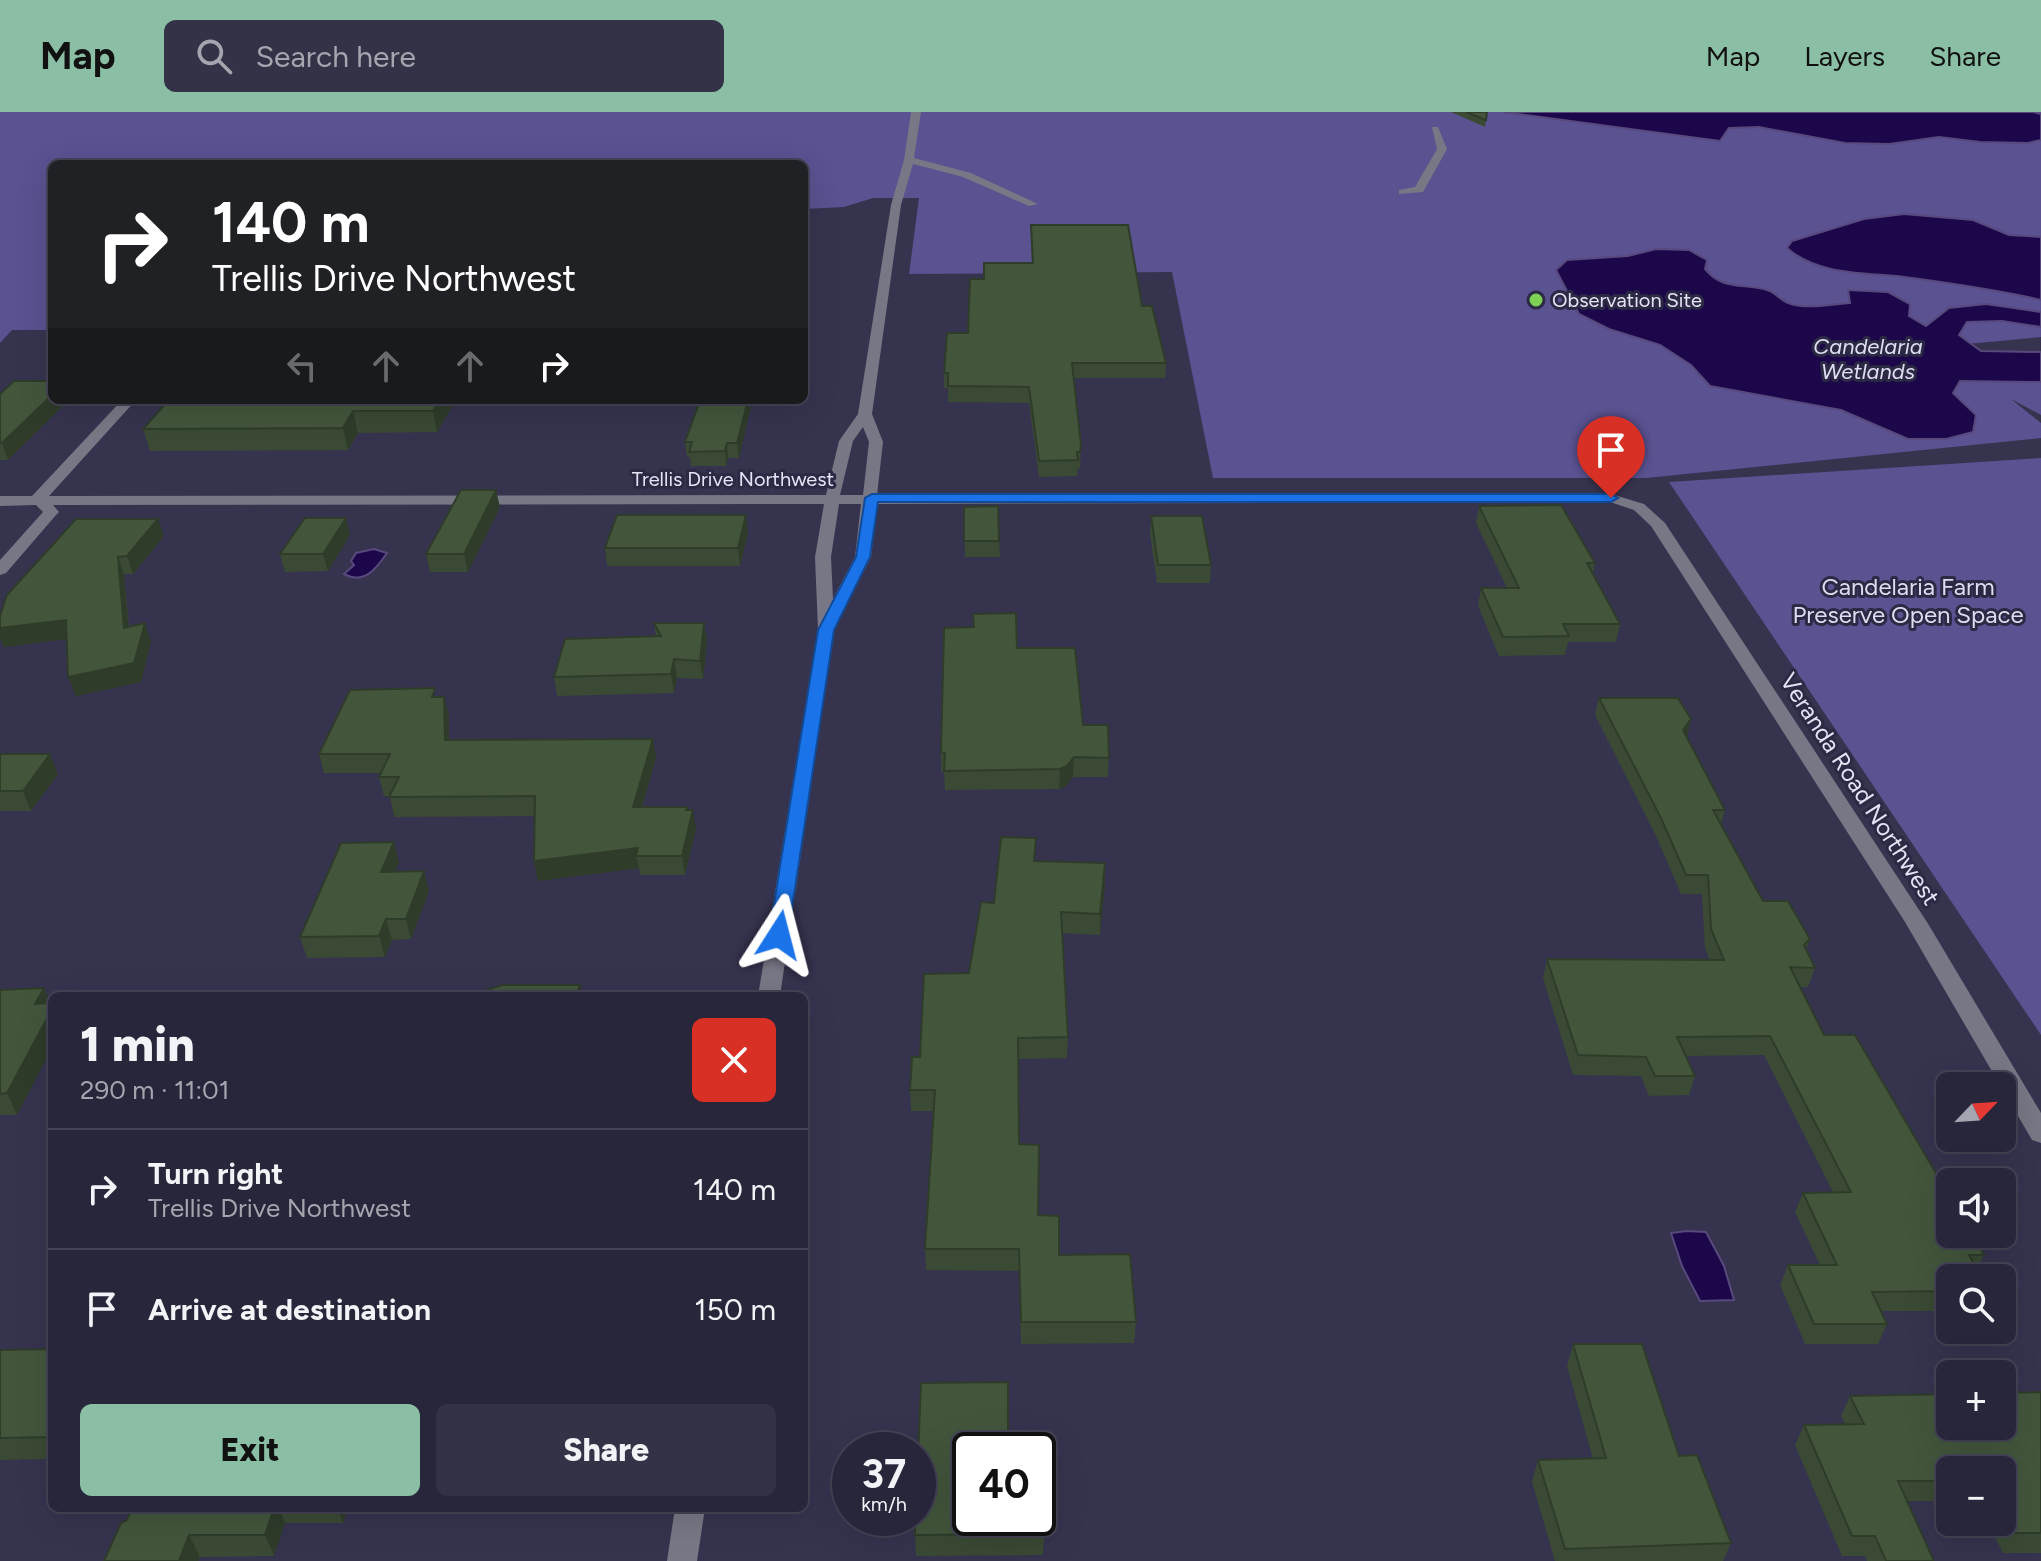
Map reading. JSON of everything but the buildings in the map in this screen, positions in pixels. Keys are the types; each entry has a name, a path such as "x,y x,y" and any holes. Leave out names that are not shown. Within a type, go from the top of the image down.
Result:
{"street":[{"path":"770,992 826,630 823,557 832,499 846,441 865,414 896,205 909,160 916,112"},
{"path":"1403,192 1419,190 1438,159 1442,149 1435,129"},
{"path":"909,160 967,175 1033,204"},
{"path":"0,570 51,512 38,499 125,404"},
{"path":"826,630 863,557 876,442 865,414"},
{"name":"Trellis Drive Northwest","path":"0,501 1611,498"},
{"name":"Veranda Road Northwest","path":"1611,498 1639,507 1657,523 1916,922 2041,1134"},
{"path":"682,1561 689,1512"}],"green space":[{"path":"0,112 2041,112 2041,337 1946,346 1970,366 2041,356 2041,415 2011,399 2041,423 2041,438 1646,478 1213,478 1172,272 909,274 919,198 873,198 844,207 808,209 808,160 48,160 48,330 12,330 0,343"},
{"name":"Candelaria Farm Preserve Open Space","path":"2041,458 2041,1035 1669,482"}],"water":[{"path":"1503,112 2033,112 2041,114 2041,140 2028,143 1980,142 1939,137 1889,144 1845,143 1759,127 1729,128 1720,141"},
{"path":"1904,214 1973,220 2009,235 2041,237 2041,300 1961,285 1830,269 1787,248 1792,241 1864,219"},
{"name":"Candelaria Wetlands","path":"1656,249 1689,250 1707,260 1705,269 1719,281 1767,290 1795,305 1850,303 1848,290 1888,292 1910,304 1909,316 1926,326 1949,308 1986,304 2041,312 2041,327 2002,321 1967,322 1959,335 1981,351 2041,352 2041,382 1960,381 1953,393 1976,415 1973,432 1946,439 1908,439 1841,410 1710,386 1691,365 1660,345 1609,329 1579,314 1556,270 1567,260 1628,256"},
{"path":"374,549 387,553 374,570 358,578 344,574 354,565 351,561 356,553"},
{"path":"1706,1232 1724,1266 1734,1300 1700,1301 1682,1266 1671,1233"}],"place":[{"name":"Observation Site","path":"1536,300"}],"route":[{"path":"779,935 826,630 863,557 872,498 1611,498"}]}
